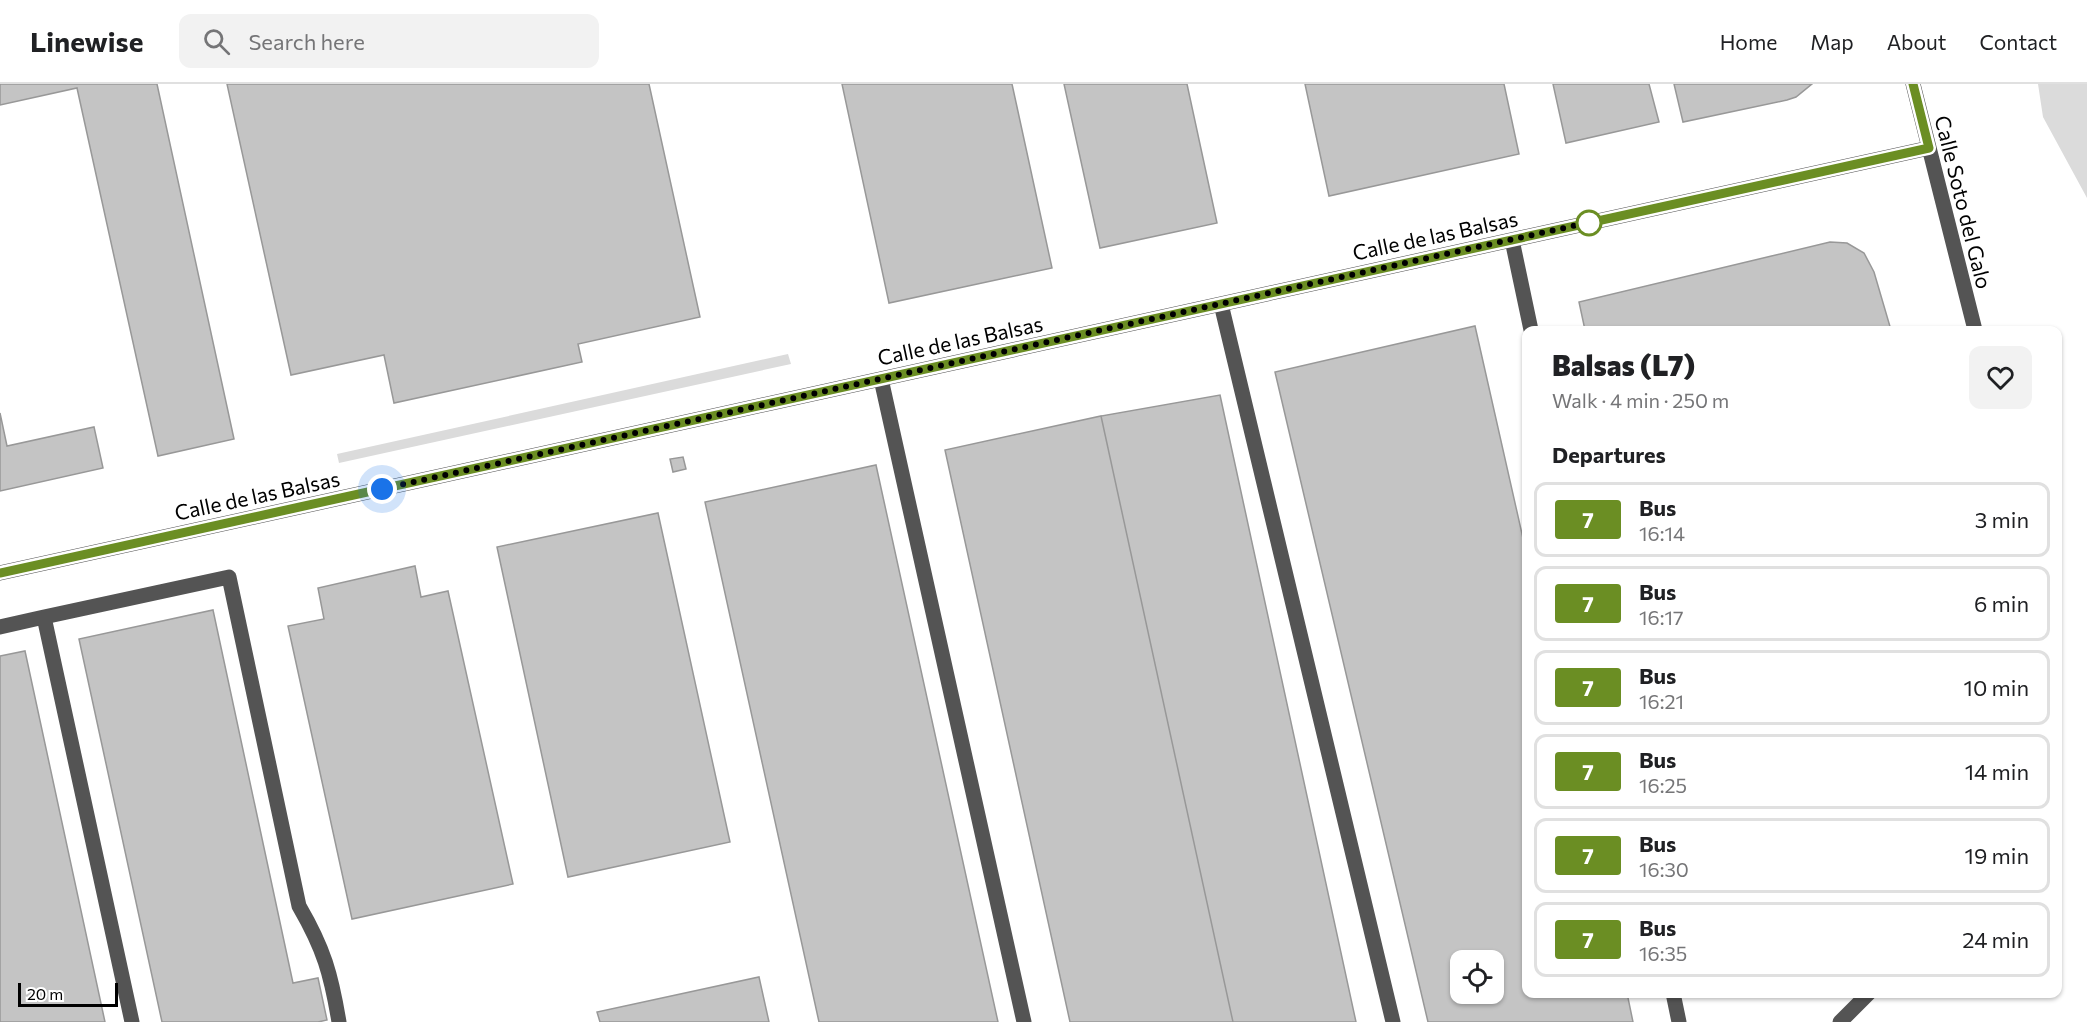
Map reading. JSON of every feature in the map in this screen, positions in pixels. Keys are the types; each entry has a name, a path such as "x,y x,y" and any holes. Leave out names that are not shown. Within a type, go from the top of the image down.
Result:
{"street":[{"name":"Calle Soto del Galo","path":"1913,84 1974,326"},
{"name":"Calle de las Balsas","path":"0,573 1929,148"},
{"path":"1512,240 1530,326"},
{"path":"1221,304 1393,1022"},
{"path":"881,379 1024,1022"},
{"path":"0,627 229,577 300,906 320,942 331,975 339,1022"},
{"path":"44,617 132,1022"},
{"path":"1674,998 1679,1022"},
{"path":"1840,1022 1864,998"}],"shaded area":[{"path":"2038,84 2087,84 2087,198 2043,117"},
{"path":"788,354 791,364 339,463 337,454"}],"building":[{"path":"0,84 157,84 234,439 158,456 77,88 0,105"},
{"path":"227,84 649,84 700,317 578,344 582,362 394,403 384,355 291,375"},
{"path":"842,84 1012,84 1052,268 889,303"},
{"path":"1064,84 1187,84 1217,223 1100,248"},
{"path":"1305,84 1504,84 1519,154 1329,196"},
{"path":"1553,84 1649,84 1659,122 1566,143"},
{"path":"1674,84 1812,84 1796,97 1787,100 1683,122"},
{"path":"1830,242 1847,243 1864,253 1874,272 1890,326 1584,326 1579,302"},
{"path":"1475,326 1522,534 1522,998 1628,998 1633,1022 1428,1022 1275,372"},
{"path":"1220,395 1356,1022 1233,1022 1101,416"},
{"path":"0,413 7,446 94,427 103,468 0,491"},
{"path":"1101,416 1233,1022 1070,1022 945,450"},
{"path":"683,457 686,469 673,472 670,459"},
{"path":"876,465 998,1022 819,1022 705,502"},
{"path":"658,513 730,842 568,877 497,547"},
{"path":"415,566 421,597 448,591 513,884 352,919 288,626 324,619 318,588"},
{"path":"213,610 293,983 318,978 327,1020 318,1022 162,1022 79,639"},
{"path":"25,651 105,1022 0,1022 0,656"},
{"path":"759,977 769,1022 600,1022 597,1012"}],"bus line":[{"name":"7","path":"0,573 1929,148 1913,84"}],"route":[{"path":"382,489 1600,220 1589,223"}]}
